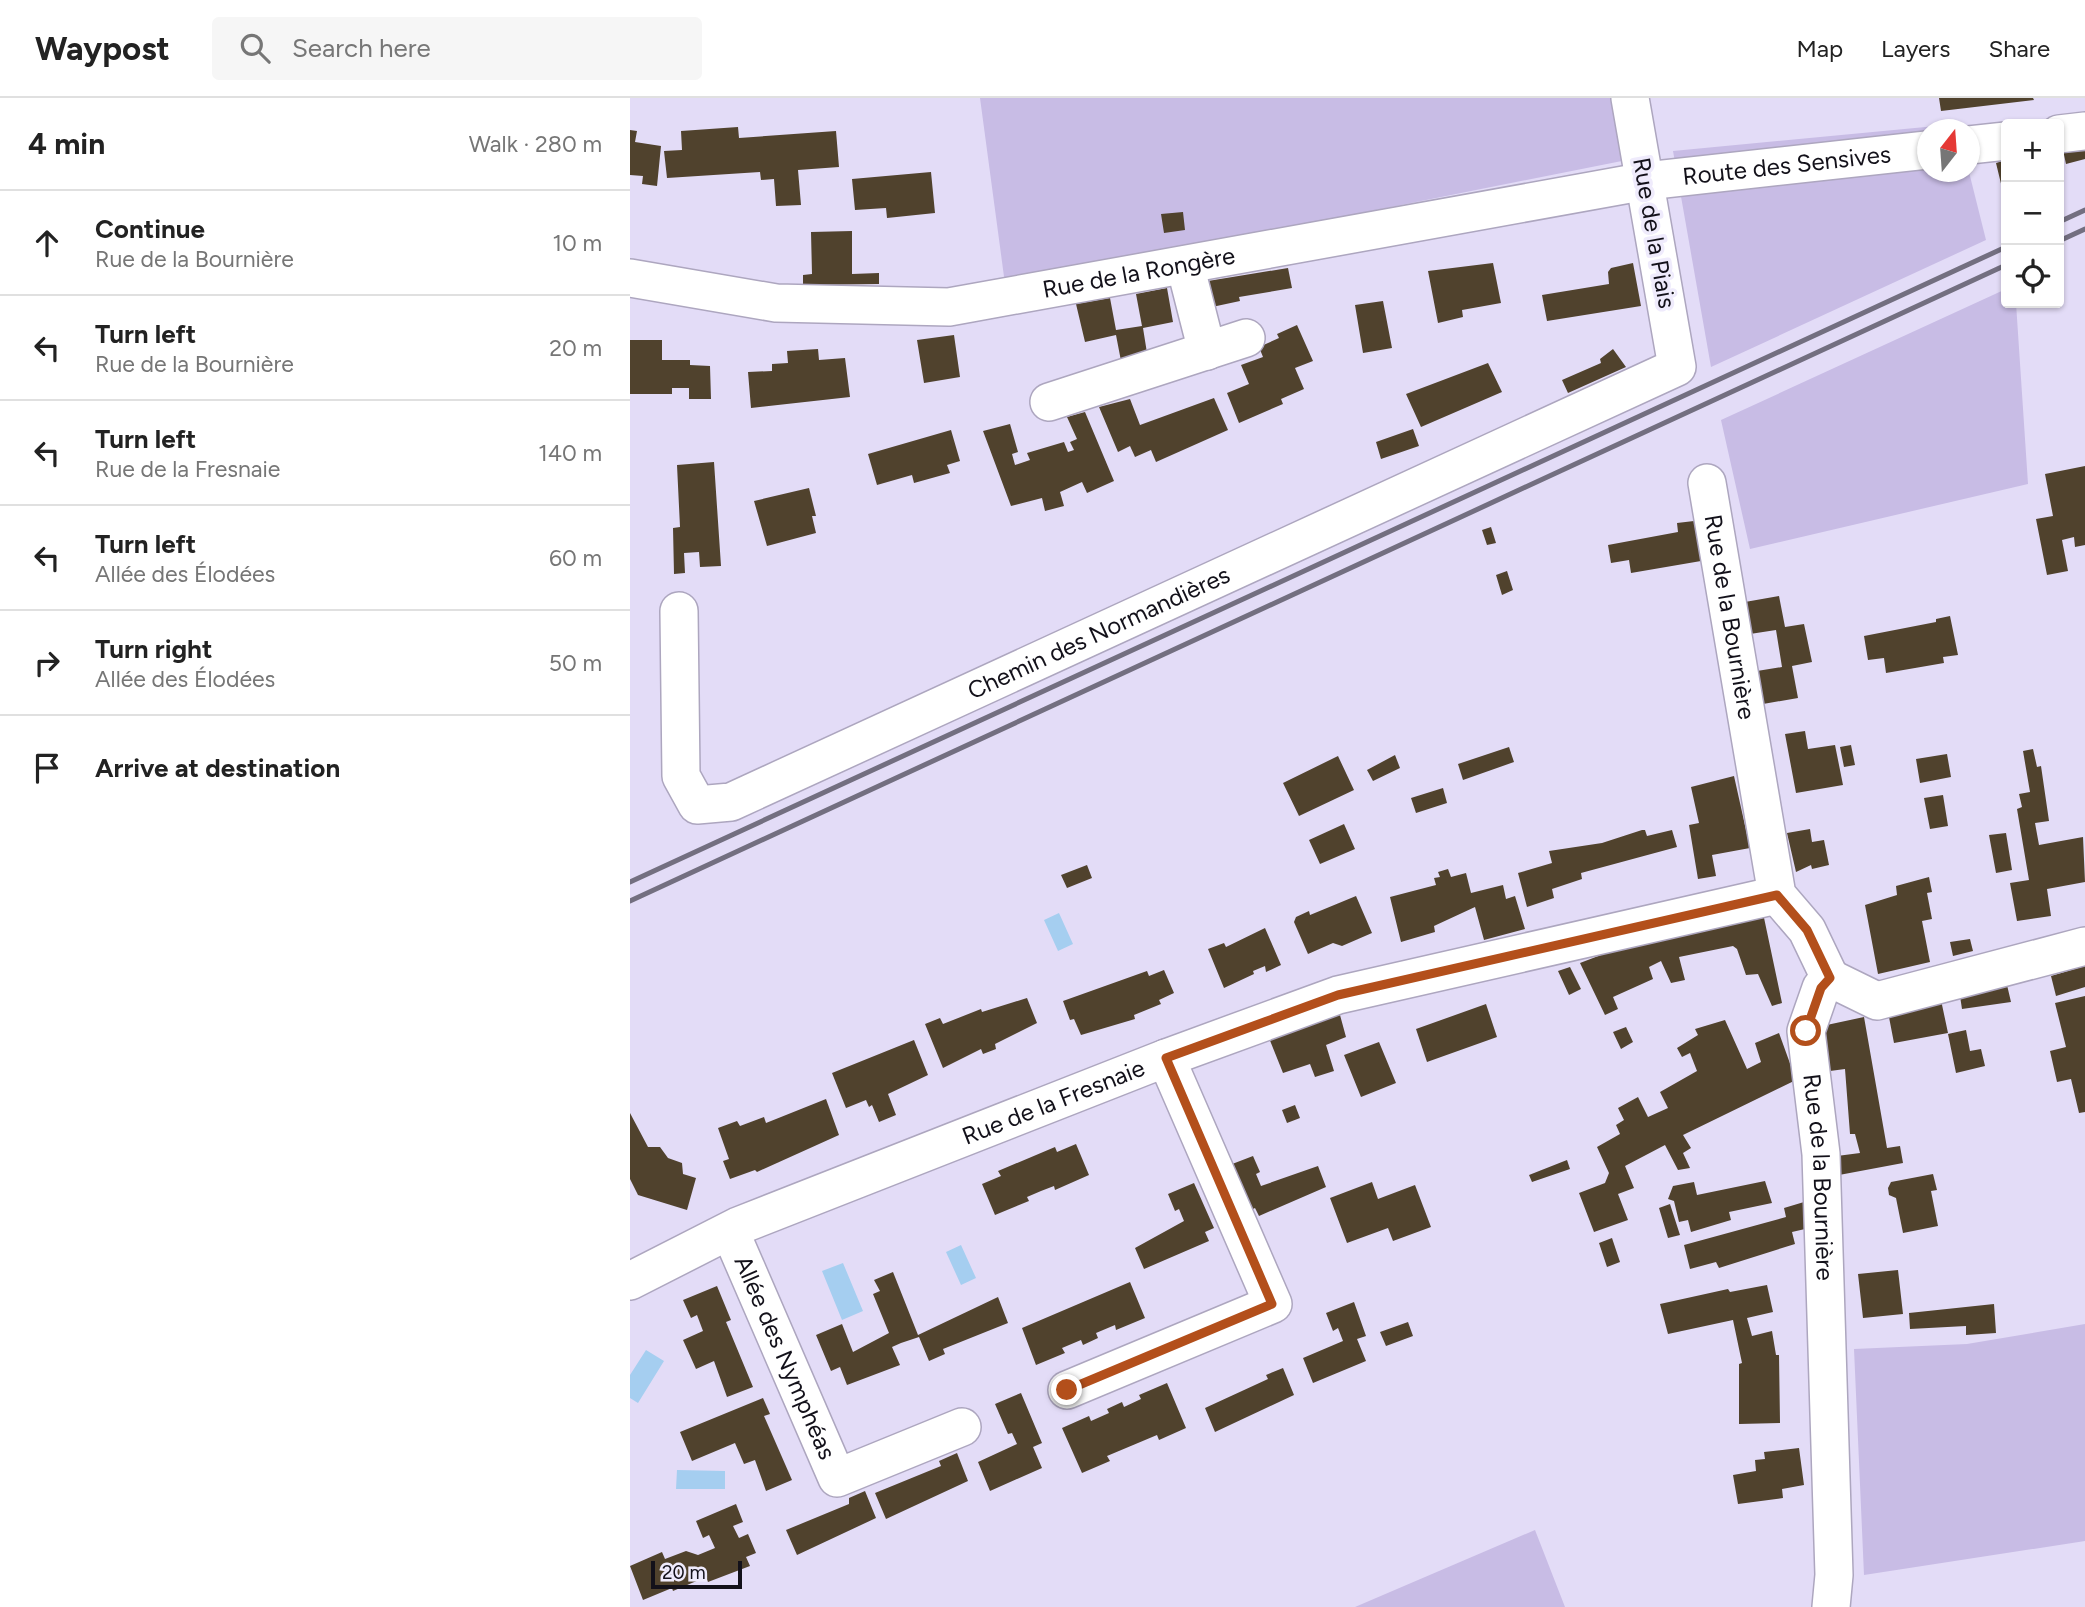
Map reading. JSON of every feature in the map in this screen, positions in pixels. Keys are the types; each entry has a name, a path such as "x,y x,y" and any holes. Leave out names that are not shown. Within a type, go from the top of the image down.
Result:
{"street":[{"name":"Rue de la Piais","path":"1630,98 1677,367"},
{"path":"2064,133 2085,131"},
{"path":"1980,144 2001,142"},
{"name":"Route des Sensives","path":"1646,181 1917,151"},
{"name":"Rue de la Rongère","path":"630,278 776,303 949,307 1646,181"},
{"path":"1185,265 1207,351"},
{"path":"1049,402 1246,338"},
{"name":"Chemin des Normandières","path":"679,611 681,776 697,805 731,802 1677,367"},
{"name":"Rue de la Bournière","path":"1707,483 1777,895"},
{"path":"1777,895 1807,930 1830,978 1877,1001 2085,946"},
{"name":"Rue de la Fresnaie","path":"630,1281 730,1231 1166,1058 1338,995 1777,895"},
{"name":"Rue de la Bournière","path":"1830,978 1821,988 1806,1031 1821,1154 1834,1575 1830,1607"},
{"path":"1067,1390 1272,1304 1166,1058"},
{"name":"Allée des Nymphéas","path":"730,1231 837,1478 962,1427"}],"shaded area":[{"path":"980,98 1646,98 1657,154 1005,284"},
{"path":"1917,128 1917,182 1972,182 1986,240 1711,367 1673,151"},
{"path":"2001,291 2001,308 2016,308 2028,484 1750,549 1721,420"},
{"path":"2085,1324 2085,1541 1864,1575 1854,1349 1967,1344"},
{"path":"1535,1530 1565,1607 1355,1607"}],"water":[{"path":"1059,913 1073,944 1058,951 1044,920"},
{"path":"961,1245 976,1278 961,1285 946,1252"},
{"path":"843,1263 863,1311 842,1320 822,1271"},
{"path":"646,1350 664,1361 638,1403 630,1398 630,1375"},
{"path":"677,1470 725,1471 725,1489 676,1489"}],"building":[{"path":"1939,98 2033,98 2034,100 1941,111"},
{"path":"738,127 739,138 836,131 839,167 798,170 801,205 776,206 774,179 761,180 760,172 667,178 664,151 682,150 681,131"},
{"path":"630,130 637,131 635,142 661,146 657,186 642,184 643,176 630,175"},
{"path":"2085,144 2085,159 2066,164 2064,150"},
{"path":"2001,162 2001,184 1996,163"},
{"path":"931,172 935,213 887,218 886,208 855,210 852,179"},
{"path":"1183,212 1185,230 1164,233 1161,214"},
{"path":"852,231 852,274 879,273 879,284 803,285 803,275 812,274 811,232"},
{"path":"1493,263 1501,303 1462,310 1463,317 1438,323 1428,271"},
{"path":"1633,263 1641,306 1547,321 1542,295 1609,284 1608,272 1611,268"},
{"path":"1288,268 1292,288 1239,297 1240,301 1212,307 1208,281"},
{"path":"1167,288 1173,322 1143,328 1147,353 1121,361 1116,335 1085,342 1076,304 1110,298 1116,330 1142,326 1136,294"},
{"path":"1383,301 1392,348 1363,353 1355,305"},
{"path":"1297,325 1313,361 1295,368 1304,389 1281,399 1283,404 1239,423 1227,393 1249,384 1241,365 1263,357 1259,347 1279,338 1277,334"},
{"path":"954,335 960,377 924,383 917,340"},
{"path":"630,340 662,340 662,360 690,360 690,365 710,366 711,399 689,399 689,388 672,388 672,394 630,394"},
{"path":"818,349 819,360 845,358 850,397 751,408 748,372 772,371 772,364 788,363 787,351"},
{"path":"1613,349 1626,367 1568,393 1562,380 1601,363 1600,359"},
{"path":"1488,363 1502,392 1421,427 1406,394"},
{"path":"1214,398 1228,430 1156,462 1151,450 1135,457 1130,446 1118,452 1099,407 1130,399 1140,425"},
{"path":"1085,412 1114,481 1087,493 1082,482 1060,492 1064,506 1045,511 1042,498 1011,506 983,431 1010,424 1018,452 1012,454 1015,465 1030,460 1027,453 1064,442 1068,452 1074,450 1070,442 1077,439 1067,417"},
{"path":"1413,429 1419,446 1381,459 1376,442"},
{"path":"951,430 960,461 947,465 950,473 914,483 912,475 877,485 868,454"},
{"path":"714,462 721,566 700,567 699,552 684,553 685,573 674,574 673,528 680,527 677,465"},
{"path":"2085,466 2085,545 2075,547 2074,537 2062,540 2068,571 2047,575 2036,519 2053,516 2045,474"},
{"path":"809,488 816,516 812,516 816,533 767,546 754,501"},
{"path":"1694,521 1701,561 1631,573 1629,560 1611,563 1608,545 1678,532 1677,523"},
{"path":"1491,527 1496,543 1487,545 1482,530"},
{"path":"1507,571 1513,590 1502,595 1496,575"},
{"path":"1779,596 1785,627 1804,624 1812,662 1792,666 1798,698 1763,704 1757,671 1782,667 1776,630 1750,634 1745,602"},
{"path":"1950,616 1958,655 1943,657 1944,663 1886,673 1884,658 1868,660 1864,636 1936,622 1936,619"},
{"path":"1805,731 1808,749 1835,745 1843,785 1796,793 1785,734"},
{"path":"1851,745 1855,765 1844,767 1840,747"},
{"path":"1509,747 1514,762 1463,780 1458,764"},
{"path":"2033,749 2037,767 2041,766 2049,821 2035,823 2039,845 2083,837 2085,882 2047,889 2051,916 2017,921 2010,883 2029,880 2017,809 2022,807 2019,794 2030,792 2023,751"},
{"path":"1947,754 1951,777 1920,783 1916,759"},
{"path":"1395,755 1400,768 1373,781 1367,770"},
{"path":"1338,756 1354,790 1299,816 1283,783"},
{"path":"1734,776 1750,848 1712,855 1716,876 1698,879 1689,825 1699,823 1691,787"},
{"path":"1443,788 1447,803 1416,813 1411,798"},
{"path":"1943,795 1948,826 1930,829 1924,798"},
{"path":"1344,824 1355,849 1320,864 1309,840"},
{"path":"1810,829 1812,842 1824,840 1829,865 1812,869 1811,865 1796,872 1787,833"},
{"path":"1645,830 1647,836 1672,830 1677,847 1581,873 1582,879 1552,889 1554,898 1527,907 1518,873 1552,863 1549,851 1602,843"},
{"path":"2006,833 2012,870 1996,873 1989,835"},
{"path":"1087,865 1092,878 1067,888 1061,875"},
{"path":"1448,869 1451,877 1466,873 1471,893 1503,885 1506,899 1515,896 1525,929 1484,940 1475,907 1434,926 1435,932 1401,942 1390,897 1436,885 1434,878 1440,877 1438,872"},
{"path":"1929,877 1932,892 1927,893 1932,919 1922,921 1930,962 1878,974 1865,905 1897,895 1896,886"},
{"path":"1356,896 1372,933 1342,946 1333,943 1308,954 1294,922 1296,917 1309,911 1310,915"},
{"path":"1763,913 1782,1003 1772,1006 1758,974 1746,975 1737,949 1733,946 1679,957 1685,980 1671,983 1661,961 1649,967 1653,979 1613,997 1618,1009 1605,1015 1580,963 1648,937"},
{"path":"1265,928 1281,965 1266,972 1265,966 1224,988 1208,949 1224,943 1226,947"},
{"path":"1970,939 1973,951 1953,956 1950,942"},
{"path":"2085,966 2085,987 2056,996 2051,976"},
{"path":"1570,967 1581,989 1569,995 1558,971"},
{"path":"1164,970 1174,993 1159,1000 1161,1004 1134,1015 1135,1019 1081,1035 1074,1019 1070,1020 1063,1001 1147,971 1149,976"},
{"path":"2007,985 2011,1002 1962,1009 1960,996"},
{"path":"2085,996 2085,1112 2079,1113 2071,1079 2057,1082 2050,1051 2066,1047 2055,1003"},
{"path":"1027,998 1037,1023 995,1044 996,1049 983,1054 981,1049 943,1068 925,1024 940,1018 943,1024 981,1009 982,1012"},
{"path":"1941,1000 1948,1033 1894,1043 1888,1012"},
{"path":"1486,1004 1497,1037 1427,1062 1416,1029"},
{"path":"1340,1015 1346,1037 1326,1045 1334,1071 1315,1077 1310,1064 1283,1073 1269,1038"},
{"path":"1864,1017 1887,1148 1900,1146 1903,1163 1839,1175 1837,1156 1860,1153 1855,1134 1850,1134 1845,1069 1830,1071 1822,1026"},
{"path":"1725,1020 1747,1069 1761,1062 1755,1043 1779,1033 1796,1080 1683,1135 1691,1148 1683,1153 1690,1168 1678,1170 1665,1145 1625,1166 1634,1188 1618,1194 1628,1220 1594,1232 1579,1193 1605,1183 1609,1173 1597,1147 1620,1134 1616,1125 1624,1120 1618,1108 1638,1097 1648,1117 1668,1108 1660,1092 1697,1071 1690,1053 1682,1057 1677,1048 1698,1035 1695,1029"},
{"path":"1626,1027 1633,1042 1621,1049 1613,1032"},
{"path":"1966,1030 1970,1051 1981,1049 1985,1066 1956,1073 1948,1034"},
{"path":"914,1040 928,1075 888,1094 896,1115 879,1122 872,1105 869,1107 866,1100 846,1108 832,1073"},
{"path":"1379,1042 1396,1083 1361,1097 1344,1055"},
{"path":"826,1099 839,1135 757,1172 755,1170 730,1179 723,1161 729,1159 718,1128 737,1121 740,1126 764,1117 766,1123"},
{"path":"1295,1105 1300,1118 1287,1123 1282,1110"},
{"path":"630,1113 648,1147 660,1147 668,1158 682,1163 683,1174 696,1178 687,1210 638,1195 630,1179"},
{"path":"1076,1144 1089,1175 1055,1190 1054,1186 1041,1191 1027,1197 1029,1201 995,1215 982,1184 1001,1176 998,1171 1055,1147 1057,1152"},
{"path":"1253,1156 1260,1172 1256,1174 1261,1186 1318,1166 1326,1187 1259,1216 1255,1208 1247,1212 1227,1166"},
{"path":"1567,1160 1570,1169 1532,1182 1529,1175"},
{"path":"1933,1174 1937,1190 1931,1191 1938,1226 1903,1233 1896,1198 1889,1195 1891,1182"},
{"path":"1765,1181 1772,1203 1729,1212 1731,1220 1691,1232 1688,1220 1679,1222 1674,1201 1668,1199 1673,1186 1694,1182 1697,1195"},
{"path":"1372,1182 1378,1199 1415,1185 1431,1227 1393,1241 1388,1228 1347,1243 1330,1198"},
{"path":"1194,1183 1214,1228 1205,1232 1209,1241 1144,1269 1135,1248 1184,1221 1179,1209 1175,1211 1168,1194"},
{"path":"1804,1202 1805,1229 1792,1232 1795,1244 1719,1268 1716,1262 1690,1269 1684,1245 1786,1217 1784,1208"},
{"path":"1670,1204 1680,1235 1668,1238 1659,1208"},
{"path":"1612,1238 1620,1262 1607,1267 1599,1243"},
{"path":"1898,1270 1903,1314 1863,1318 1858,1274"},
{"path":"893,1272 918,1335 998,1297 1008,1323 943,1349 945,1354 929,1361 919,1337 901,1343 892,1347 900,1365 847,1385 840,1367 831,1371 816,1335 842,1324 853,1352 889,1333 873,1294 880,1291 874,1280"},
{"path":"1130,1282 1145,1318 1116,1330 1115,1325 1096,1333 1098,1338 1083,1345 1081,1340 1062,1348 1065,1353 1036,1365 1022,1328"},
{"path":"1767,1285 1773,1312 1747,1318 1752,1336 1772,1331 1776,1355 1779,1355 1780,1423 1739,1424 1739,1364 1742,1363 1733,1320 1668,1334 1660,1304 1728,1289 1730,1292"},
{"path":"717,1286 731,1320 726,1322 753,1387 727,1397 714,1361 696,1369 683,1340 703,1331 697,1315 691,1318 683,1300"},
{"path":"1354,1302 1366,1336 1357,1339 1366,1361 1313,1383 1303,1358 1343,1341 1338,1328 1333,1331 1326,1313"},
{"path":"1994,1304 1996,1333 1966,1335 1966,1326 1910,1329 1909,1313"},
{"path":"1408,1322 1413,1336 1386,1346 1380,1332"},
{"path":"1283,1368 1294,1395 1215,1432 1205,1408 1268,1379 1266,1375"},
{"path":"1167,1383 1186,1428 1159,1440 1157,1435 1107,1456 1110,1461 1082,1473 1062,1428 1089,1416 1091,1421 1109,1413 1107,1409 1122,1402 1124,1407 1141,1399 1139,1395"},
{"path":"1021,1393 1042,1443 1033,1447 1042,1468 990,1491 978,1462 1017,1444 1012,1433 1008,1434 995,1404"},
{"path":"763,1398 770,1414 764,1416 792,1480 766,1491 755,1460 744,1464 735,1443 692,1461 680,1432"},
{"path":"1799,1448 1804,1485 1782,1489 1783,1498 1738,1504 1733,1475 1756,1471 1755,1460 1765,1459 1764,1452"},
{"path":"957,1453 968,1481 886,1519 875,1493 941,1466 939,1461"},
{"path":"865,1491 876,1518 797,1555 786,1530 849,1504 849,1498"},
{"path":"736,1504 743,1522 733,1526 739,1538 748,1534 756,1553 746,1557 750,1566 708,1582 706,1577 643,1600 630,1566 662,1552 665,1559 686,1551 698,1555 715,1548 709,1535 703,1538 696,1521"}],"railway":[{"path":"2064,220 2085,210"},
{"path":"2064,239 2085,229"},
{"path":"630,882 2001,249"},
{"path":"630,901 2001,267"}],"route":[{"path":"1067,1390 1272,1304 1166,1058 1338,995 1777,895 1807,930 1830,978 1821,988 1806,1031"}]}
